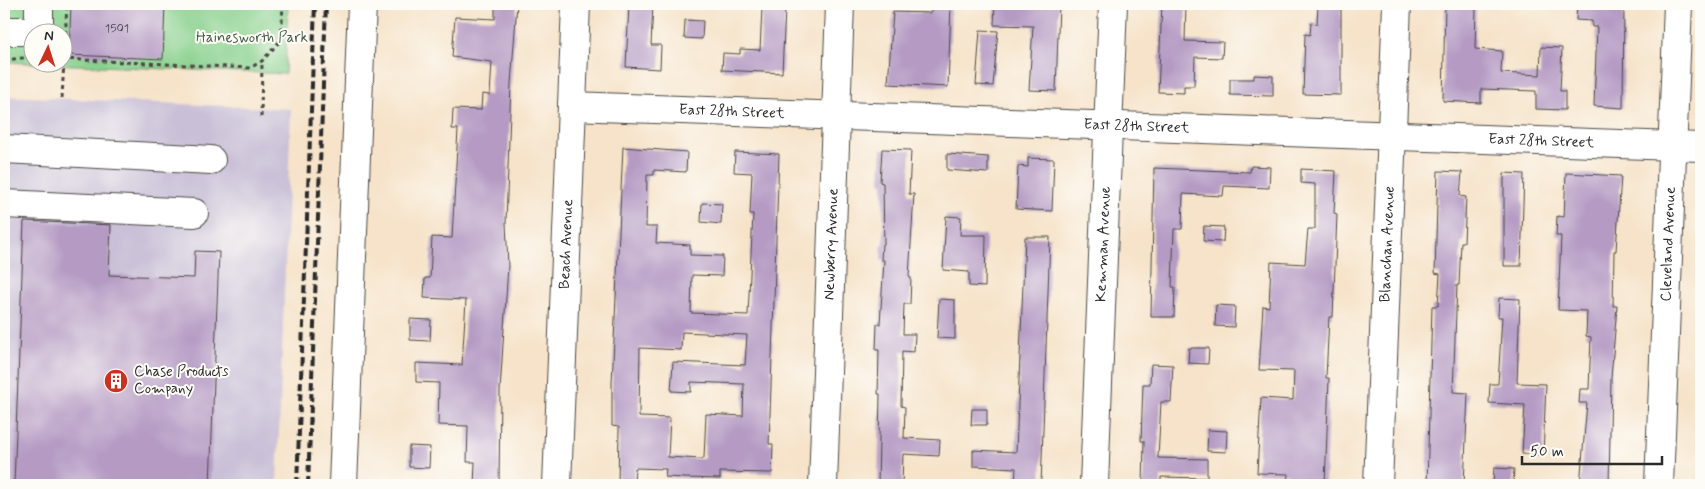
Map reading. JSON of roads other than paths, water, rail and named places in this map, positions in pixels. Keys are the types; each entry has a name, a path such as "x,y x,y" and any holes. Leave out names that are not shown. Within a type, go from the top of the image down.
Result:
{"street":[{"path":"21,40 39,25 39,4"},
{"path":"343,485 362,4"},
{"name":"Beach Avenue","path":"557,485 576,4"},
{"name":"Newberry Avenue","path":"823,485 840,4"},
{"name":"Kemman Avenue","path":"1094,485 1113,4"},
{"name":"Blanchan Avenue","path":"1378,485 1397,4"},
{"name":"Cleveland Avenue","path":"1660,485 1678,4"},
{"name":"East 28th Street","path":"572,106 1701,148"},
{"path":"4,149 211,160"},
{"path":"4,204 194,213"}],"railway":[{"path":"297,485 315,4"},
{"path":"308,485 326,4"}],"place":[{"name":"Chase Products Company","path":"116,381"}],"park label":[{"name":"Hainesworth Park","path":"252,38"}]}
